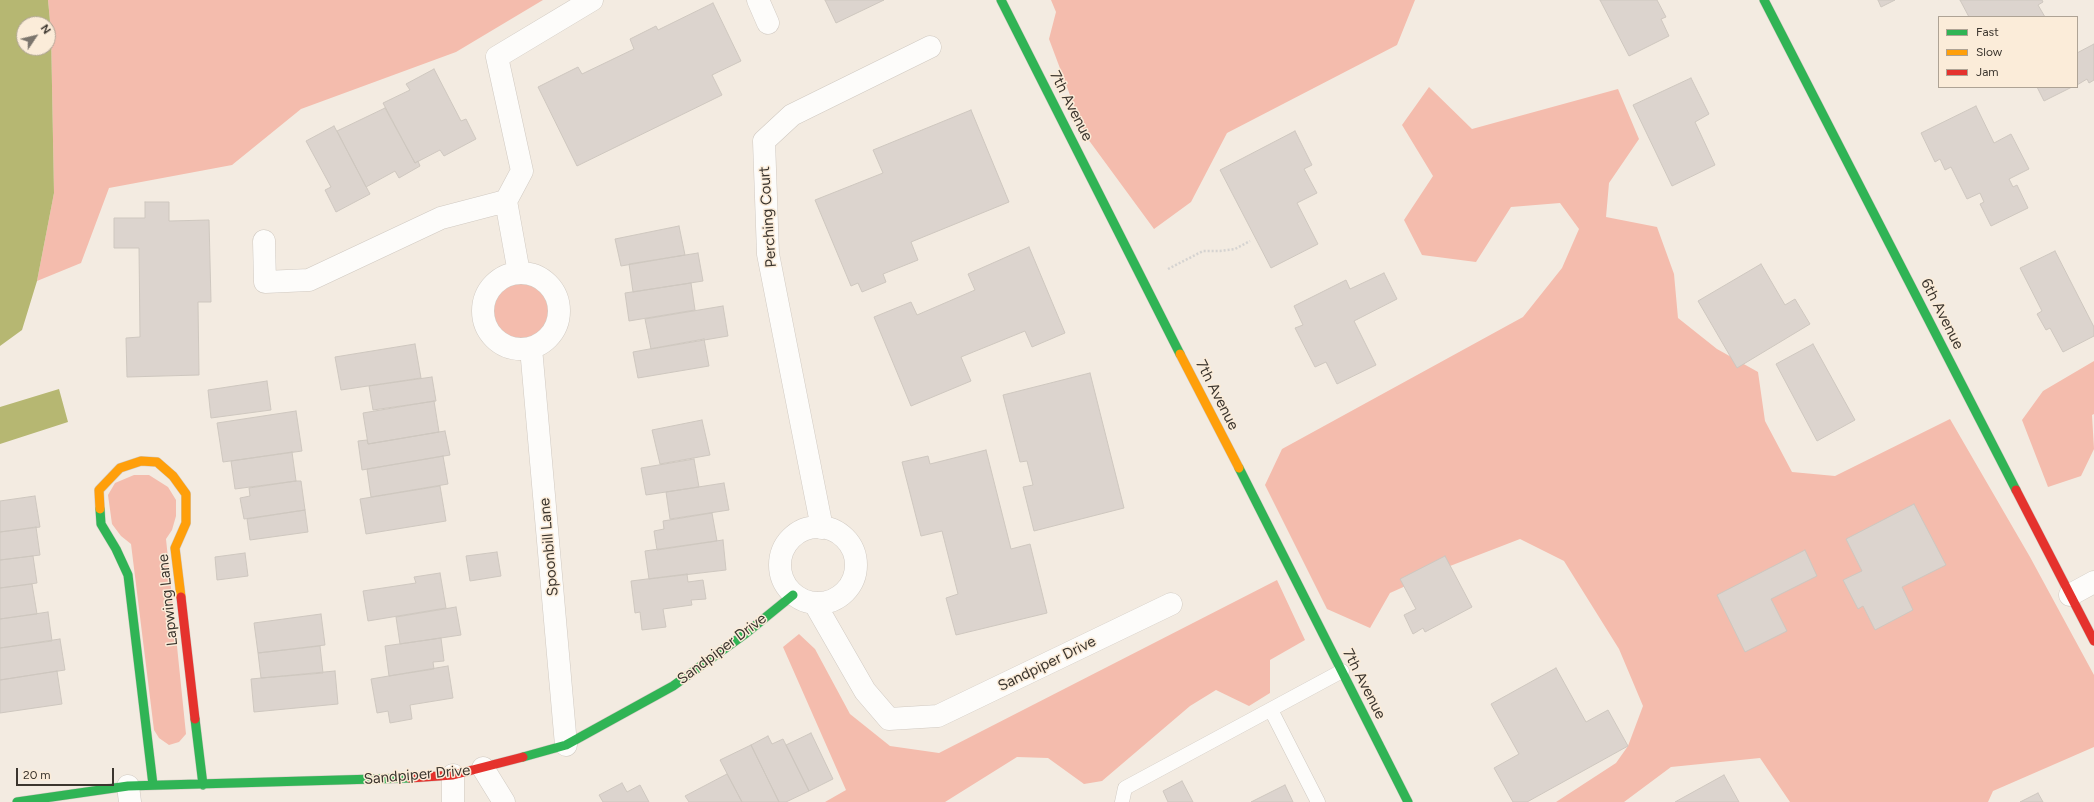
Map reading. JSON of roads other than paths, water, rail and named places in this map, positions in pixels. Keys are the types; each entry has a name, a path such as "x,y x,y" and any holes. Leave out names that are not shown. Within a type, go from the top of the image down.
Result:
{"street":[{"path":"519,273 506,201 522,171 497,57 592,0"},
{"path":"758,0 768,23"},
{"name":"7th Avenue","path":"1001,0 1408,802"},
{"name":"6th Avenue","path":"1764,0 2094,641"},
{"name":"Perching Court","path":"822,528 768,254 764,141 792,115 930,47"},
{"path":"264,242 266,282 309,280 441,218 506,201"},
{"path":"519,273 532,274 544,280 553,289 558,301 560,313 557,325 551,335 542,343 531,348 519,350 507,347 497,341 488,331 484,319 483,306 487,293 495,283 506,276 519,273"},
{"name":"Spoonbill Lane","path":"531,348 566,745"},
{"name":"Lapwing Lane","path":"153,785 128,575 116,549 101,524 99,490 120,468 141,461 157,462 173,476 186,494 186,523 175,548 203,785"},
{"path":"815,527 822,528 840,534 849,543 855,555 856,567 854,579 848,589 839,597 828,602 815,604 804,601 793,595 785,585 780,573 780,560 784,547 792,537 803,530 815,527"},
{"path":"2070,595 2094,582"},
{"name":"Sandpiper Drive","path":"17,802 129,794 153,785 203,785 399,779 453,775 483,768 566,745 673,686 744,634 793,595"},
{"name":"Sandpiper Drive","path":"815,604 865,691 889,719 938,716 1171,604"},
{"path":"483,768 504,802"},
{"path":"453,775 453,802"}],"lane":[{"path":"1122,802 1125,788 1342,671"},
{"path":"1271,710 1318,802"}]}
